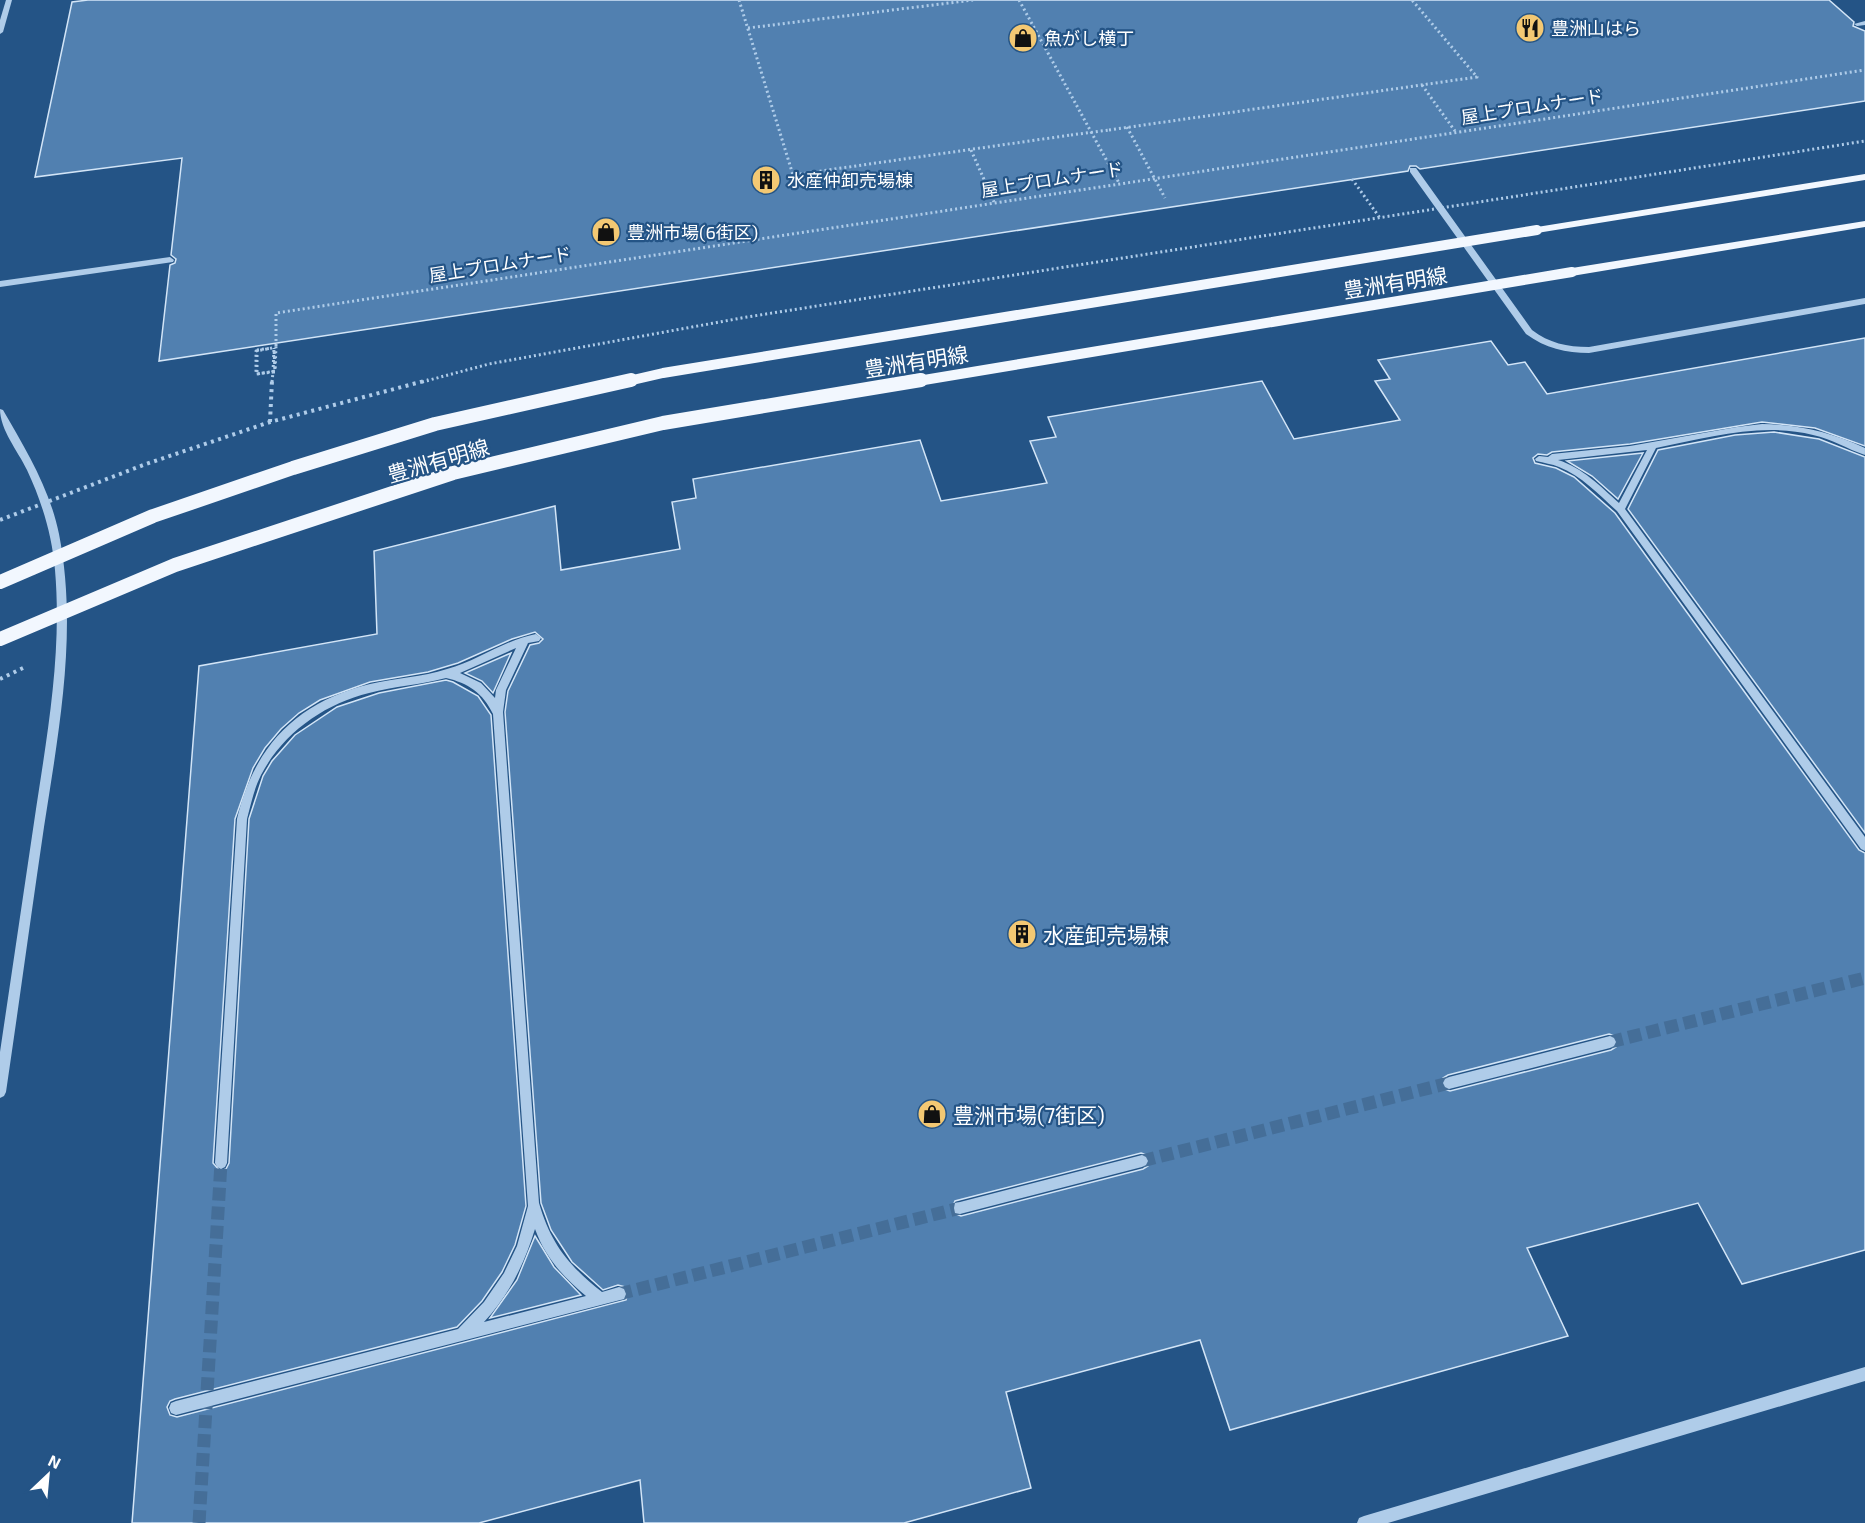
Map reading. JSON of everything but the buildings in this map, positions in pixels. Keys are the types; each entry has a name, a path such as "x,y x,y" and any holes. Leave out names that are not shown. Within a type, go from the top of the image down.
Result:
{"main road":[{"name":"豊洲有明線","path":"0,582 153,516 293,468 435,424 562,394 663,373 1865,177"},
{"name":"豊洲有明線","path":"0,639 197,557 453,473 628,432 686,420 1865,224"}],"lane":[{"path":"0,32 9,0"},
{"path":"1413,170 1529,332 1561,348 1589,350 1865,301"},
{"path":"0,284 170,260"},
{"path":"0,412 32,468 47,507 59,562 61,624 59,691 0,1092"},
{"path":"1865,452 1825,434 1782,426 1749,428 1653,446 1539,459 1558,462 1576,470 1620,509 1865,846"},
{"path":"1620,509 1653,446"},
{"path":"221,1163 242,819 246,794 255,772 279,740 308,715 324,706 368,689 447,674 530,639 501,690 498,712 533,1203 540,1228 551,1252 573,1279 601,1299"},
{"path":"447,674 459,676 479,686 487,693 498,712"},
{"path":"1449,1083 1610,1042"},
{"path":"960,1208 1142,1161"},
{"path":"461,1334 490,1306 512,1274 527,1240 533,1203"},
{"path":"176,1408 619,1294"},
{"path":"1364,1523 1865,1374"}],"path":[{"path":"739,0 793,175 1477,77 1412,0"},
{"path":"748,28 973,0"},
{"path":"1019,0 1119,183"},
{"name":"屋上プロムナード","path":"270,422 274,373 274,364 274,356 274,348 265,349 256,351 256,374 265,373 274,372 275,364 275,348 257,350 257,362 257,374 266,373 275,371 276,313 1865,70"},
{"path":"1422,85 1455,131"},
{"path":"1127,127 1165,198"},
{"path":"1511,197 1865,141"},
{"path":"971,150 994,202"},
{"path":"1352,179 1380,218"},
{"path":"0,679 32,664"}],"tunnel":[{"path":"1610,1042 1865,978"},
{"path":"1142,1161 1449,1083"},
{"path":"199,1523 221,1163"},
{"path":"619,1294 960,1208"}],"place":[{"name":"豊洲山はら","path":"1530,28"},
{"name":"魚がし横丁","path":"1023,38"},
{"name":"水産仲卸売場棟","path":"766,180"},
{"name":"豊洲市場(6街区)","path":"606,232"},
{"name":"水産卸売場棟","path":"1022,934"},
{"name":"豊洲市場(7街区)","path":"932,1114"}]}
